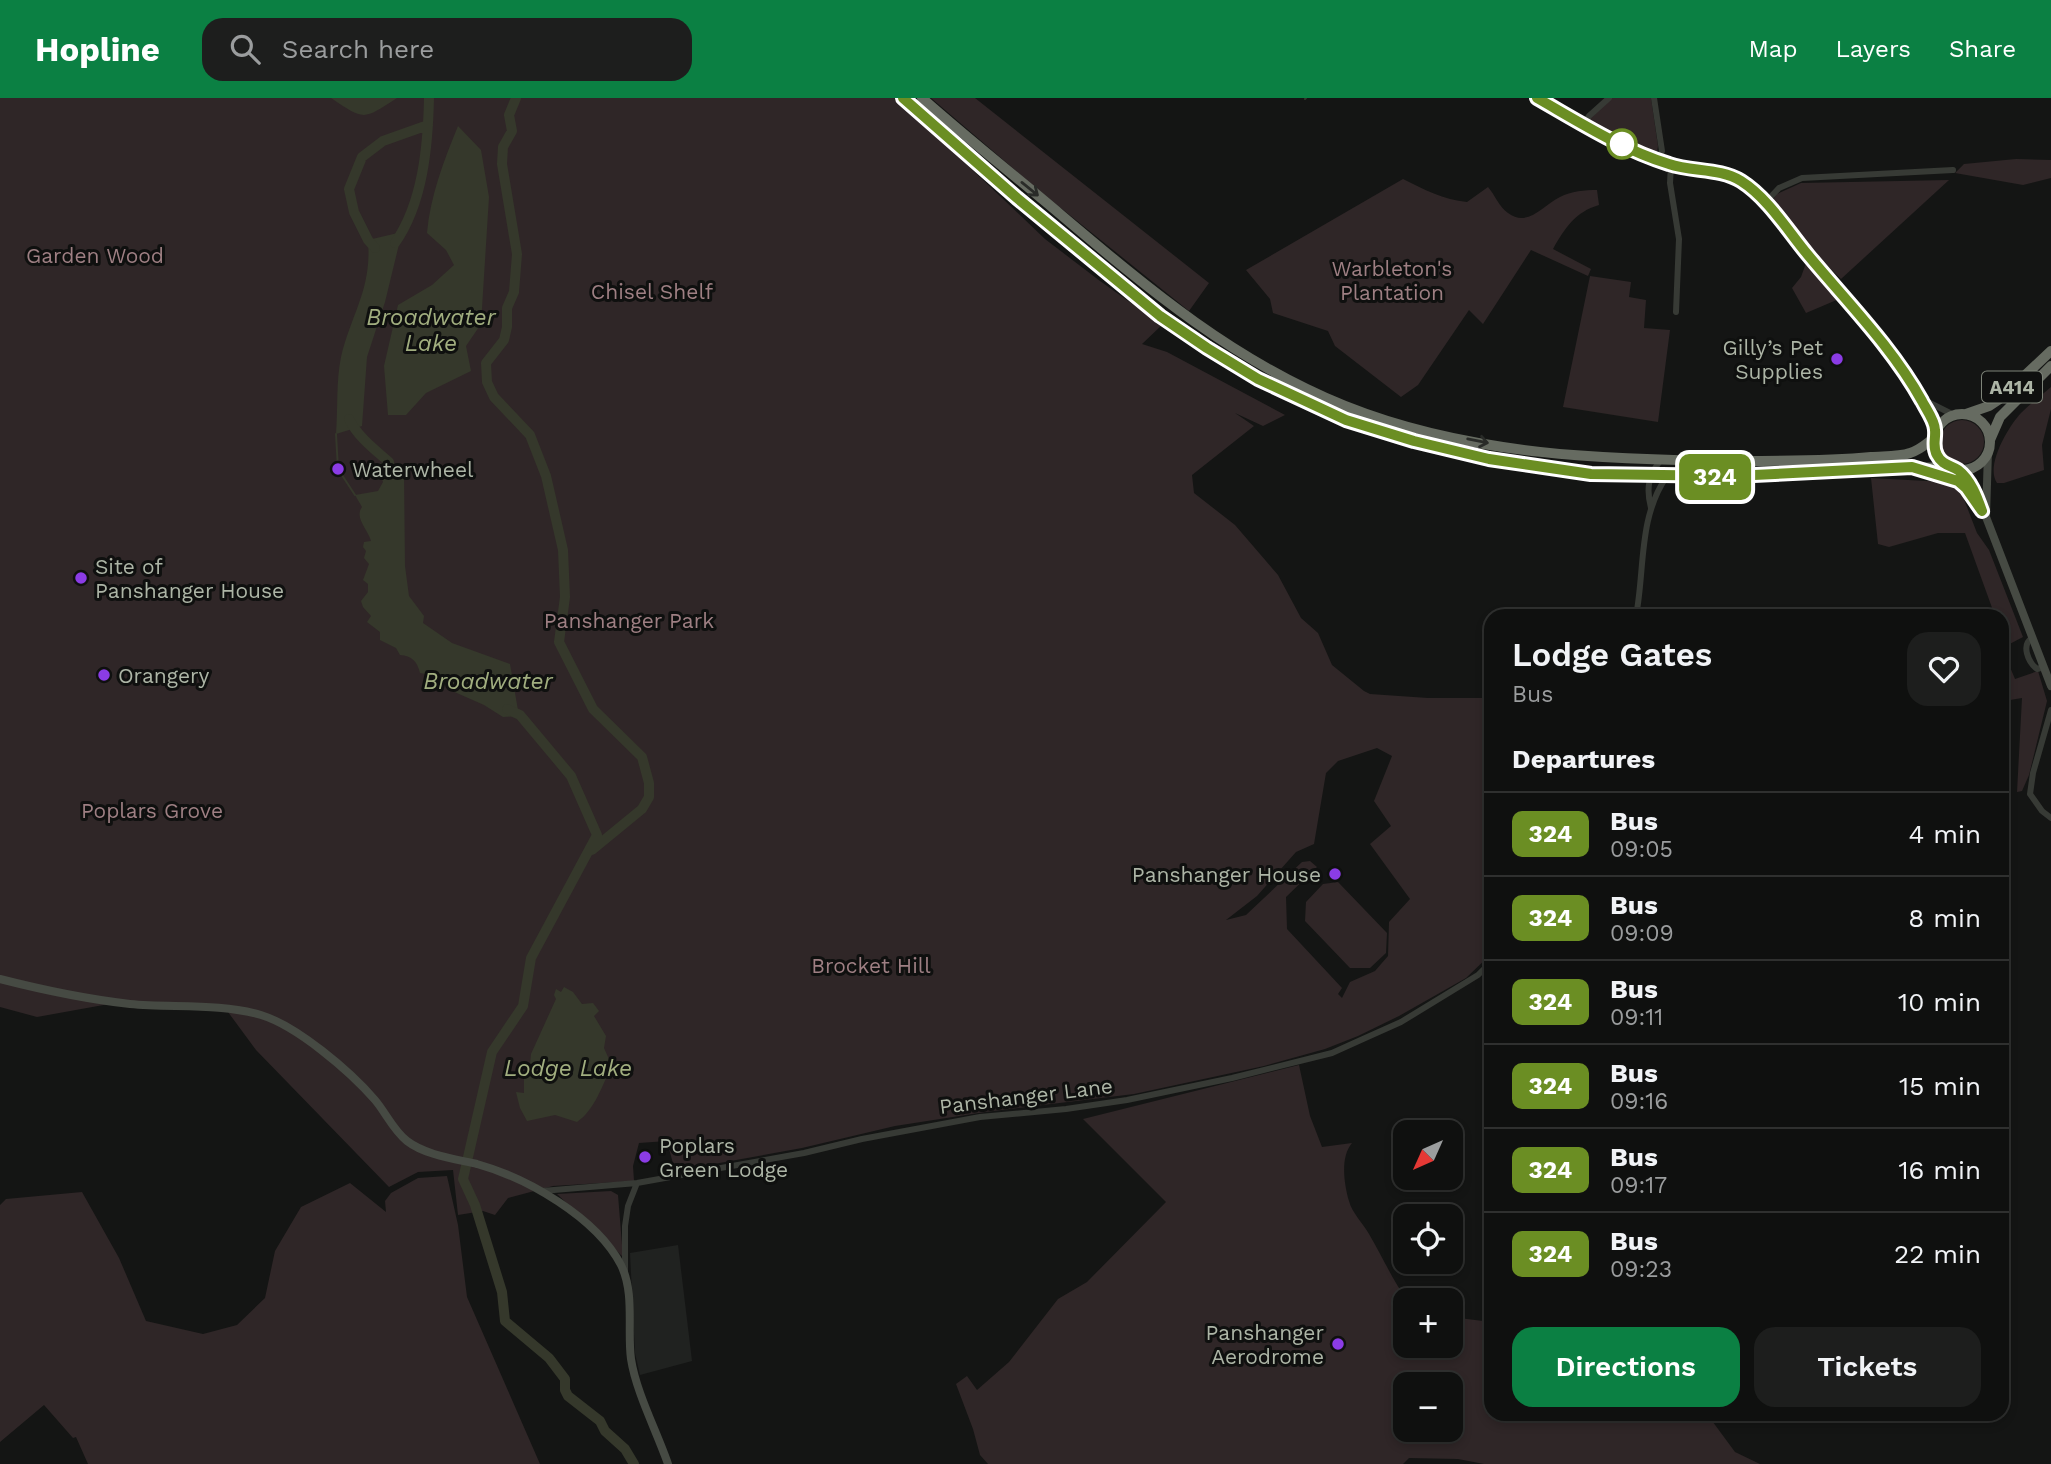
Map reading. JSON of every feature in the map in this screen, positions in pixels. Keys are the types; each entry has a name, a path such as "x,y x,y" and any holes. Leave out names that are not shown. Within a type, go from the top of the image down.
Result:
{"highway":[{"path":"903,98 1017,198 1160,316 1207,348 1279,390 1346,420 1414,441 1489,459 1591,474 1808,474 1912,467 1965,470 1979,464 1989,446 1982,423 1960,414 1940,424 1935,434 1916,451 1893,456 1752,461 1662,460 1542,453 1424,430 1347,406 1284,378 1212,336 1168,303 922,98"},
{"name":"A414","path":"1960,414 1989,406 2001,398 2051,351"},
{"name":"A414","path":"1989,446 2000,417 2051,366"},
{"path":"1935,434 1936,453 1955,469"}],"main road":[{"path":"1984,514 1989,446"},
{"path":"1912,467 1958,481 1984,514"},
{"path":"1955,469 1974,491 2051,686"},
{"path":"0,979 91,998 155,1006 235,1009 264,1016 291,1031 345,1070 376,1101 405,1140 428,1151 500,1171 542,1191 595,1233 613,1254 625,1274 631,1361 668,1464"}],"street":[{"path":"1537,98 1660,161 1718,172 1737,179 1757,194 1855,309 1920,398 1935,434"},
{"path":"1584,124 1588,116 1609,98"},
{"path":"1654,98 1660,161"},
{"path":"1671,165 1670,183 1679,239 1676,312"},
{"path":"1765,203 1784,185 1802,178 1953,170"},
{"path":"1920,398 1960,414"},
{"path":"1651,508 1648,484 1654,468 1662,460"},
{"path":"1637,609 1643,547 1651,508 1667,476"},
{"path":"2051,710 2033,773 2030,794 2042,811 2051,818"},
{"name":"Panshanger Lane","path":"542,1191 637,1184 980,1116 1127,1101 1232,1078 1332,1053 1401,1022 1484,969"},
{"path":"625,1274 625,1226 628,1206 637,1184"}],"shaded area":[{"path":"678,1245 692,1361 640,1375 635,1353 630,1253"}],"green space":[{"name":"Panshanger Park","path":"0,98 897,98 1045,239 1162,325 1142,344 1167,352 1285,415 1263,426 1235,413 1254,426 1192,475 1194,493 1235,525 1278,575 1301,618 1318,633 1332,665 1370,694 1484,698 1484,961 1466,978 1358,1036 1325,1049 1264,1066 1134,1094 895,1126 802,1148 675,1171 667,1141 639,1143 633,1166 634,1181 553,1186 508,1198 495,1215 483,1211 458,1215 453,1170 418,1172 389,1187 256,1050 228,1012 109,1004 37,1017 0,1007","holes":["1377,748 1392,756 1374,801 1391,826 1370,844 1410,899 1389,922 1388,956 1375,971 1350,982 1342,998 1338,994 1342,988 1287,929 1286,897 1317,867 1310,861 1302,862 1246,915 1226,920 1257,896 1296,852 1314,844 1326,773 1338,761"]},
{"path":"931,98 975,98 1209,283 1189,311 1036,188"},
{"path":"1612,98 1651,98 1657,152 1646,152 1590,124 1589,119"},
{"path":"2016,159 2051,160 2051,178 2023,185 1955,173 1964,164"},
{"name":"Warbleton's Plantation","path":"1403,179 1442,196 1467,202 1488,187 1505,210 1522,218 1535,214 1560,197 1578,191 1597,190 1599,205 1583,212 1572,222 1553,249 1591,269 1588,276 1531,250 1483,324 1469,310 1418,385 1401,397 1335,346 1328,331 1273,313 1270,299 1246,270"},
{"path":"1949,180 1841,279 1812,251 1774,207 1777,194 1801,183"},
{"path":"1806,263 1839,299 1806,313 1792,288 1801,277"},
{"path":"1590,276 1631,282 1629,297 1646,300 1644,328 1670,330 1658,422 1563,407"},
{"path":"2051,387 2051,409 2042,445 2044,470 1997,483 1994,476 1996,457 2010,427 2021,413"},
{"path":"1962,420 1971,421 1978,426 1983,433 1983,451 1978,458 1971,463 1962,464 1953,463 1946,458 1941,451 1940,442 1941,433 1946,426 1953,421"},
{"path":"1871,478 1945,482 1960,489 1977,533 1989,550 2023,637 2009,644 2009,609 1992,609 1965,533 1938,533 1889,547 1878,544"},
{"path":"2009,665 2015,679 2038,671 2047,701 2029,775 2022,791 2017,792 2022,698 2009,700"},
{"path":"1338,882 1387,933 1386,953 1370,968 1350,968 1305,921 1306,902 1323,884"},
{"path":"1299,1065 1310,1116 1322,1147 1352,1143 1344,1163 1350,1205 1400,1288 1393,1288 1393,1358 1463,1358 1463,1318 1484,1321 1484,1421 1712,1421 1735,1452 1760,1464 1484,1464 1458,1459 1409,1458 1403,1464 988,1464 980,1455 956,1384 967,1376 977,1390 1009,1362 1058,1299 1087,1282 1166,1202 1083,1119"},
{"path":"447,1176 458,1225 467,1297 540,1464 88,1464 76,1437 73,1438 44,1405 0,1442 0,1205 6,1199 82,1192 119,1258 146,1321 203,1334 237,1325 265,1298 275,1251 301,1207 350,1183 386,1212 385,1201 391,1193 418,1178"},
{"path":"611,1191 618,1195 623,1257 557,1194"}],"water":[{"path":"331,98 397,98 377,111 364,115 351,111"},
{"name":"Broadwater Lake","path":"458,126 481,150 489,197 481,324 466,346 471,371 426,393 406,415 388,415 384,366 398,305 432,285 454,265 446,250 427,233 434,192"},
{"path":"402,232 385,302 367,357 362,426 336,434 339,366 364,287 368,240"},
{"name":"Broadwater","path":"389,462 399,465 404,474 405,566 409,596 424,616 423,623 452,643 510,664 519,716 503,717 450,690 439,676 420,673 413,660 400,655 396,648 380,640 380,632 367,622 371,616 361,601 368,592 368,584 363,580 369,564 364,558 366,551 363,547 364,542 371,541 361,519 362,507 355,495 378,491 383,482 377,464"},
{"name":"Lodge Lake","path":"564,987 573,992 582,1004 593,1003 599,1011 594,1016 606,1036 604,1048 612,1066 593,1104 577,1122 555,1115 527,1121 516,1092 524,1093 524,1070 530,1064 531,1054 556,999 556,989 561,992"}],"waterway":[{"path":"395,243 418,192 425,154 429,98"},
{"path":"516,98 509,115 512,131 503,147 502,164 517,254 514,292 507,308 504,340 486,363 487,382 494,397 530,435 546,476 563,550 565,597 559,642 593,709 642,757 649,783 649,797 642,809 592,850"},
{"path":"375,248 354,212 349,189 362,157 383,141 428,125"},
{"path":"349,419 362,437 389,462 390,474"},
{"path":"336,434 338,469 355,495"},
{"path":"507,709 520,715 571,776 597,835 531,958 523,1006 492,1052 463,1179 475,1205 502,1292 505,1321 549,1358 565,1379 568,1396 600,1421 605,1431 625,1449 634,1464"}],"bus line":[{"name":"324","path":"903,98 1017,198 1160,316 1258,379 1346,420 1414,441 1489,459 1591,474 1733,476 1912,467 1958,481 1982,511 1968,481 1957,470 1945,465 1936,453 1936,431 1933,422 1884,346 1757,194 1737,179 1718,172 1684,168 1648,156 1537,98"}],"place":[{"name":"Gilly’s Pet Supplies","path":"1837,359"},
{"name":"Waterwheel","path":"338,469"},
{"name":"Site of Panshanger House","path":"81,578"},
{"name":"Orangery","path":"104,675"},
{"name":"Panshanger House","path":"1335,874"},
{"name":"Poplars Green Lodge","path":"645,1157"},
{"name":"Panshanger Aerodrome","path":"1338,1344"}],"park label":[{"name":"Garden Wood","path":"95,255"},
{"name":"Chisel Shelf","path":"652,291"},
{"name":"Poplars Grove","path":"152,810"},
{"name":"Brocket Hill","path":"871,965"}]}
